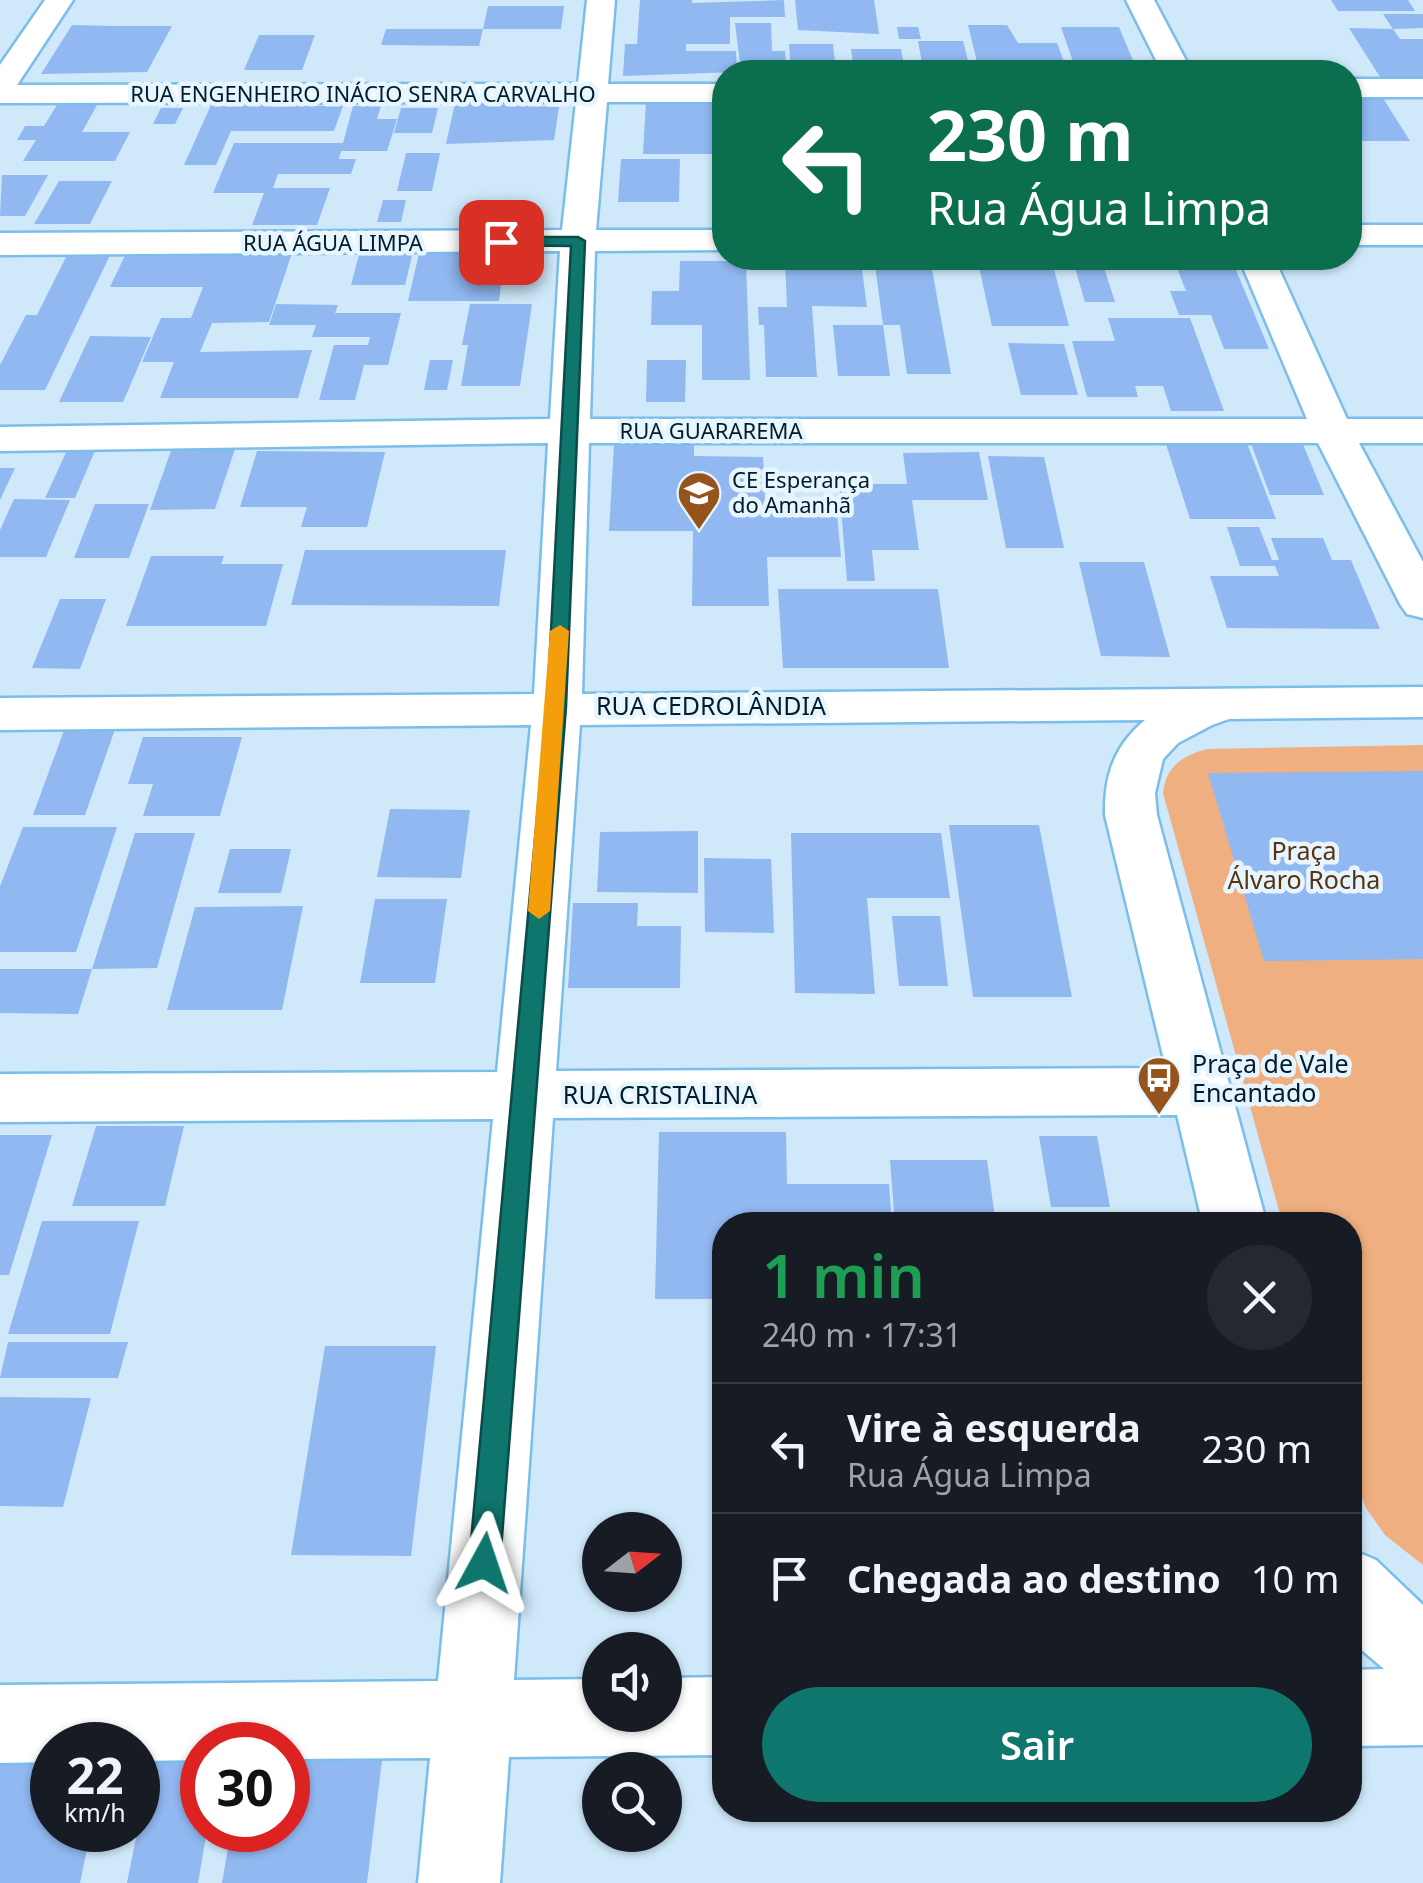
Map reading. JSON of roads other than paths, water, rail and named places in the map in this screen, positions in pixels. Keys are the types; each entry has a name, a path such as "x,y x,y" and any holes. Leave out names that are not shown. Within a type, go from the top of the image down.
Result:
{"street":[{"path":"0,90 59,0"},
{"path":"459,1883 556,707 578,241 600,0"},
{"path":"1140,0 1171,60"},
{"path":"1362,88 1423,88"},
{"name":"RUA ENGENHEIRO INÁCIO SENRA CARVALHO","path":"0,90 712,92"},
{"path":"1362,235 1423,234"},
{"name":"RUA ÁGUA LIMPA","path":"0,244 712,240"},
{"path":"1261,270 1333,433 1423,604"},
{"name":"RUA GUARAREMA","path":"0,439 568,431 1423,431"},
{"name":"RUA CEDROLÂNDIA","path":"0,714 1423,702"},
{"path":"1233,1212 1128,791 1132,768 1162,730 1199,712 1242,703"},
{"name":"RUA CRISTALINA","path":"0,1098 1201,1090"},
{"path":"1362,1599 1423,1653"},
{"path":"1362,1708 1423,1706"},
{"path":"0,1724 712,1716"}],"place":[{"name":"CE Esperança do Amanhã","path":"699,531"},
{"name":"Praça de Vale Encantado","path":"1159,1116"}],"park label":[{"name":"Praça Álvaro Rocha","path":"1304,866"}]}
